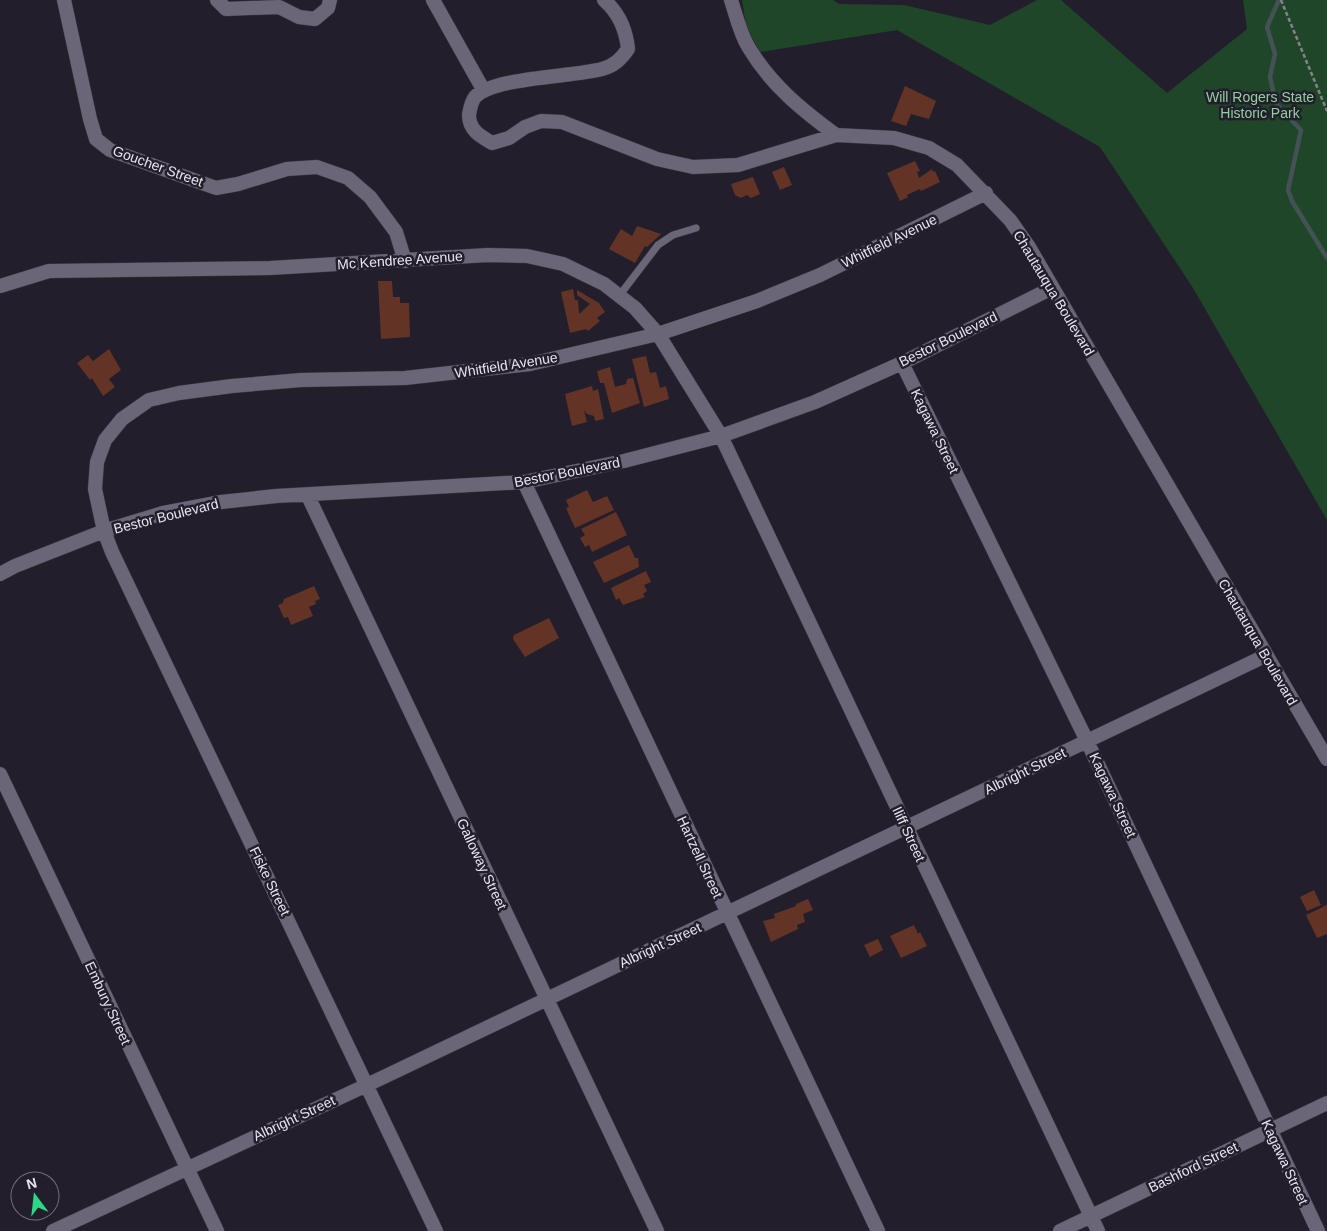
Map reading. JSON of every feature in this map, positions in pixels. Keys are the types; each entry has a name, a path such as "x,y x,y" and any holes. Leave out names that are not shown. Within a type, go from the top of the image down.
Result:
{"street":[{"name":"Goucher Street","path":"64,0 96,139 110,150 216,188 238,184 287,169 317,167 348,178 370,197 396,232 405,261"},
{"path":"217,0 226,9 279,7 299,17 315,19 328,8 330,0"},
{"path":"433,0 484,91 519,81 602,69 619,62 628,49 627,32 613,8 604,0"},
{"path":"731,0 748,46 772,82 809,116 836,136"},
{"name":"Chautauqua Boulevard","path":"484,91 474,98 470,109 469,122 477,135 492,143 509,138 525,127 541,121 562,122 657,159 693,167 738,165 836,136 894,138 929,148 957,165 986,193 1029,247 1327,759"},
{"name":"Whitfield Avenue","path":"104,531 95,489 97,462 105,440 122,419 149,400 232,386 301,380 405,378 530,364 658,334 757,301 811,278 986,193"},
{"name":"Mc Kendree Avenue","path":"0,286 49,271 270,268 488,255 527,256 563,264 604,284 635,308 658,334 721,436"},
{"name":"Bestor Boulevard","path":"0,574 104,531 163,513 222,502 276,496 308,496 524,482 624,461 721,436 815,402 902,363 1052,288"},
{"name":"Kagawa Street","path":"902,363 1087,741 1318,1231"},
{"name":"Iliff Street","path":"721,436 1098,1231"},
{"name":"Hartzell Street","path":"524,482 878,1231"},
{"name":"Galloway Street","path":"308,496 657,1231"},
{"name":"Fiske Street","path":"104,531 112,552 436,1231"},
{"name":"Albright Street","path":"53,1231 367,1084 1266,656"},
{"name":"Embury Street","path":"0,774 217,1231"},
{"name":"Bashford Street","path":"1060,1231 1327,1103"}],"lane":[{"path":"619,296 658,245 673,235 696,228"}],"path":[{"path":"1281,0 1327,111"}],"green space":[{"name":"Will Rogers State Historic Park","path":"742,0 833,0 839,4 904,5 990,25 1037,0 1061,0 1167,93 1247,29 1243,0 1327,0 1327,520 1193,288 1100,147 897,30 760,52 746,26"}],"building":[{"path":"905,86 936,101 929,119 911,114 906,126 891,121"},
{"path":"915,161 920,171 917,172 919,178 932,169 933,172 935,171 940,182 921,191 920,189 911,193 900,201 887,173"},
{"path":"784,167 792,185 780,190 772,172"},
{"path":"753,177 760,194 751,198 747,195 741,198 735,195 731,184"},
{"path":"637,226 661,234 647,247 645,246 635,263 609,249 621,229 632,236"},
{"path":"378,281 392,281 393,297 400,297 400,303 409,303 410,337 381,339"},
{"path":"573,289 575,300 578,300 579,314 590,304 577,295 577,290 599,303 605,312 597,318 600,321 588,331 586,329 570,333 561,292"},
{"path":"109,349 121,370 109,379 115,387 103,396 92,378 90,380 77,363 88,355 93,361"},
{"path":"646,356 650,373 656,372 660,388 666,386 669,399 644,407 632,359"},
{"path":"610,367 615,387 626,384 627,379 633,378 640,403 612,413 604,383 600,383 597,371"},
{"path":"592,386 593,391 598,389 604,419 595,421 594,416 587,414 584,410 587,422 572,426 565,394"},
{"path":"587,490 593,502 607,496 614,510 575,528 566,508 569,507 566,500"},
{"path":"616,512 627,535 592,552 589,545 585,547 580,538 585,535 581,529"},
{"path":"629,545 635,558 638,558 639,567 604,583 593,562"},
{"path":"646,571 651,582 644,585 647,591 643,594 645,597 623,605 619,598 616,600 611,588"},
{"path":"314,586 320,599 315,601 316,604 309,607 313,616 291,625 288,617 284,618 278,605 283,603 284,599"},
{"path":"549,618 559,638 525,657 513,639 514,635"},
{"path":"1314,890 1321,905 1307,911 1300,897"},
{"path":"808,899 813,910 803,914 805,922 797,925 798,929 771,942 763,921 775,918 774,914 796,906 796,904"},
{"path":"1327,905 1327,934 1317,938 1306,915"},
{"path":"914,925 927,946 901,958 890,936"},
{"path":"878,939 883,950 870,957 864,945"}],"waterway":[{"path":"1279,0 1267,27 1275,54 1270,77 1276,104 1301,130 1288,190 1292,201 1327,258"}]}
